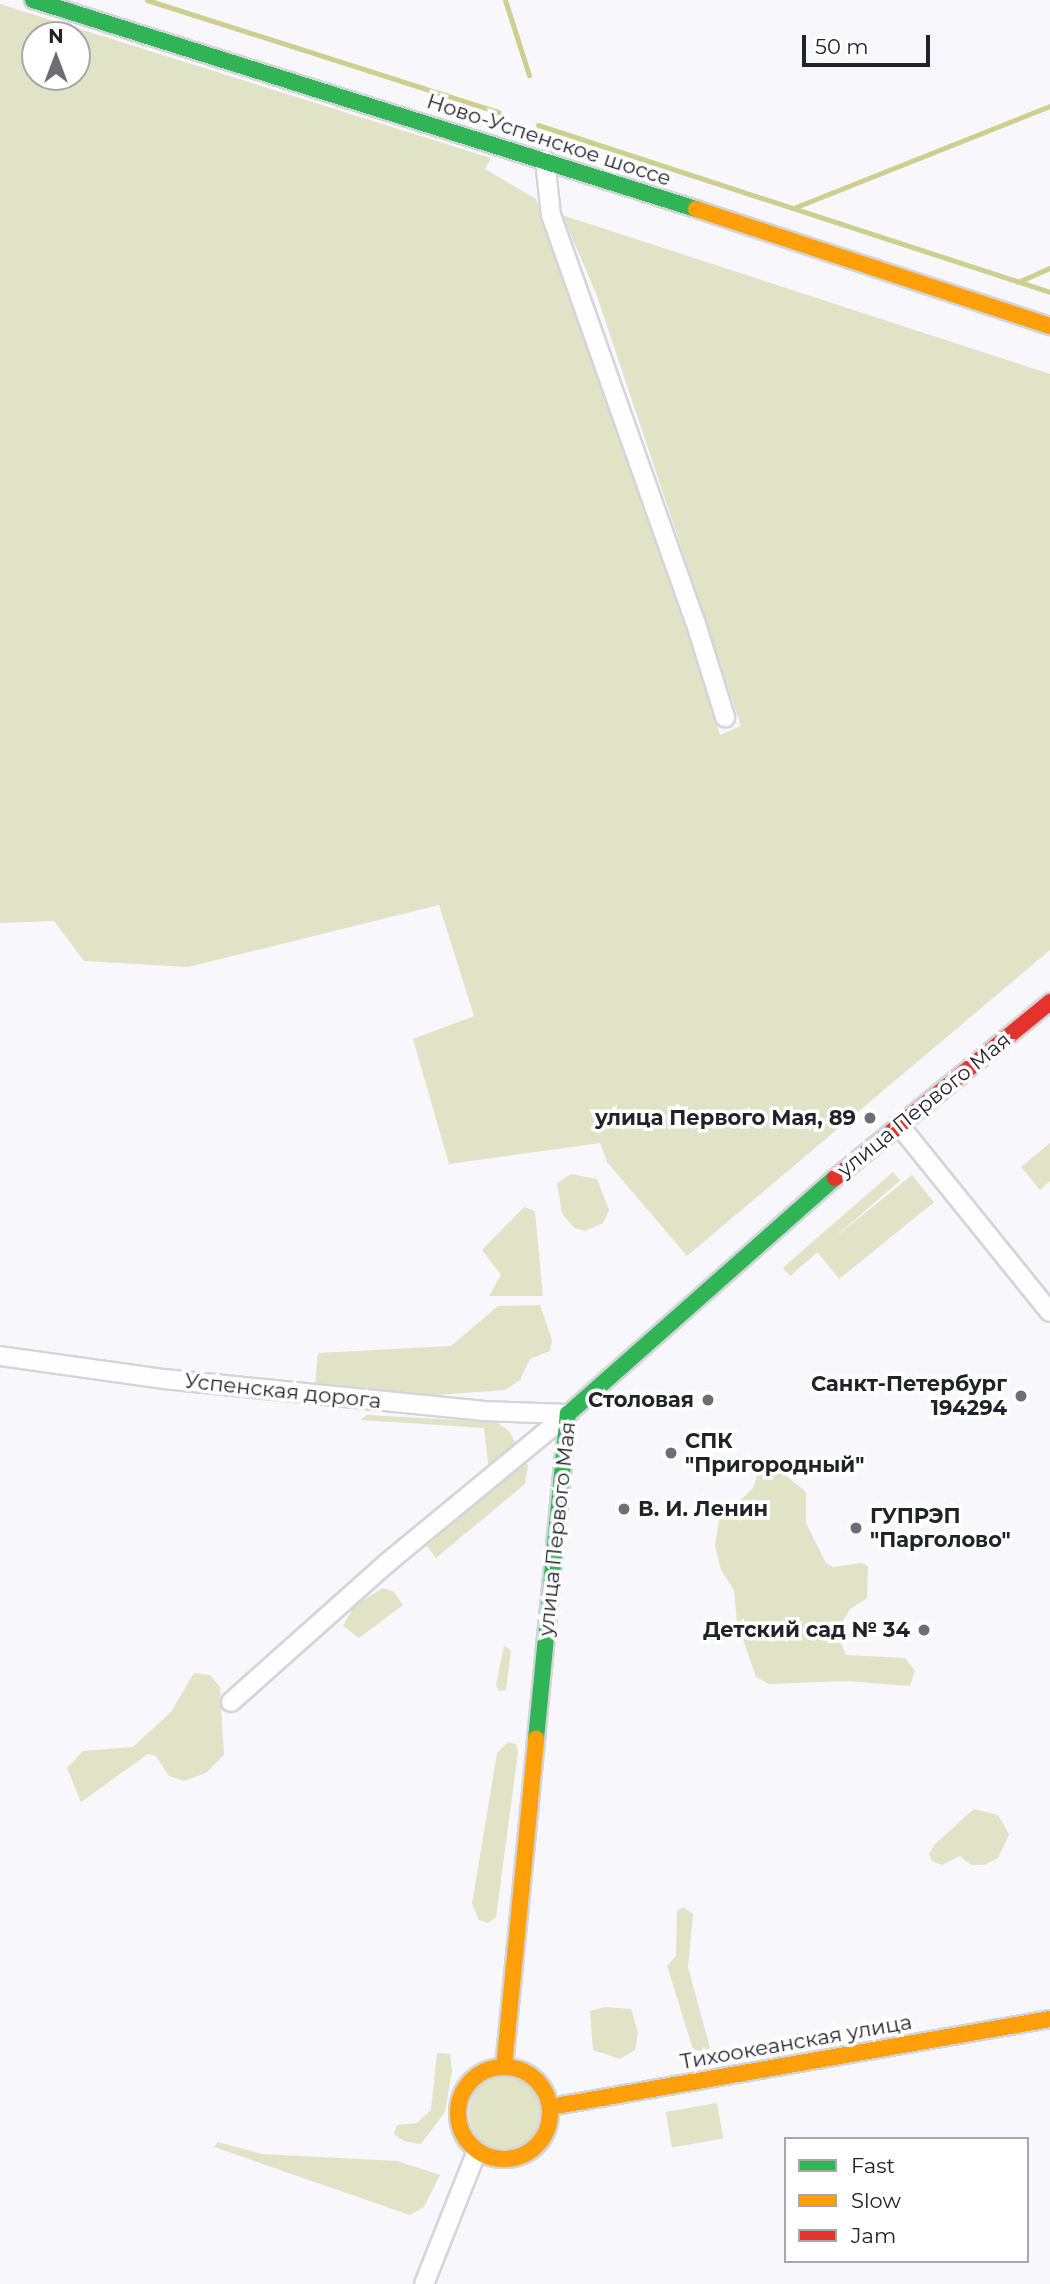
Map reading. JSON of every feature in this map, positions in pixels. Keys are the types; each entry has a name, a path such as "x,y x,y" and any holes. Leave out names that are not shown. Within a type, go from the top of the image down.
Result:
{"street":[{"name":"Ново-Успенское шоссе","path":"33,0 545,160 1050,326"},
{"path":"545,160 551,215 695,621 724,717"},
{"name":"улица Первого Мая","path":"504,2067 568,1413 899,1125 1050,1002"},
{"path":"899,1125 1050,1312"},
{"name":"Успенская дорога","path":"0,1356 164,1380 482,1411 568,1413"},
{"path":"231,1702 387,1563 568,1413"},
{"name":"Тихоокеанская улица","path":"550,2107 1050,2019"},
{"path":"504,2067 535,2078 550,2107 541,2141 528,2153 502,2159 477,2151 460,2127 460,2099 477,2076 504,2067"},
{"path":"424,2284 477,2151"}],"green space":[{"path":"0,4 54,21 21,21 21,91 91,91 91,33 491,158 485,169 536,199 671,579 720,735 741,726 596,293 562,215 1050,374 1050,950 687,1256 607,1162 600,1143 449,1164 413,1039 474,1016 439,905 188,967 84,961 54,921 0,923"},
{"path":"1050,1143 1050,1181 1040,1190 1021,1167"},
{"path":"893,1172 900,1180 790,1276 783,1268"},
{"path":"571,1174 597,1179 609,1210 603,1223 585,1231 574,1228 562,1213 557,1183"},
{"path":"912,1175 934,1202 839,1279 817,1252"},
{"path":"524,1207 535,1211 543,1296 489,1296 501,1275 482,1250"},
{"path":"540,1305 552,1340 550,1351 530,1359 520,1380 505,1390 436,1395 315,1384 318,1353 451,1346 498,1306"},
{"path":"367,1415 496,1422 509,1431 528,1466 525,1484 436,1558 427,1546 491,1489 484,1428 360,1420"},
{"path":"773,1465 806,1492 806,1523 826,1563 833,1567 861,1563 868,1566 867,1598 850,1609 841,1624 840,1641 846,1655 905,1658 915,1671 910,1686 846,1681 769,1684 756,1677 737,1622 734,1590 721,1570 715,1545 719,1521 753,1488 759,1469"},
{"path":"383,1588 394,1592 403,1605 359,1638 343,1626 354,1606"},
{"path":"504,1646 511,1650 506,1690 499,1691 496,1685"},
{"path":"194,1673 210,1675 220,1687 224,1755 206,1773 184,1781 169,1776 156,1756 148,1754 81,1802 67,1768 83,1751 133,1747 171,1712"},
{"path":"508,1742 516,1744 518,1752 496,1917 488,1923 479,1920 472,1904 497,1753"},
{"path":"974,1809 998,1815 1009,1835 998,1858 984,1865 971,1865 960,1856 942,1865 932,1861 929,1854 935,1844"},
{"path":"683,1907 693,1914 688,1967 710,2048 703,2052 693,2049 667,1966 676,1956 677,1911"},
{"path":"605,2007 631,2009 638,2033 635,2050 620,2059 593,2050 590,2011"},
{"path":"437,2053 450,2054 452,2071 445,2112 421,2144 404,2141 394,2134 397,2125 417,2123 431,2110"},
{"path":"505,2077 525,2083 535,2093 541,2113 535,2133 525,2143 505,2149 485,2143 475,2133 469,2113 475,2093 485,2083"},
{"path":"717,2103 723,2138 672,2147 666,2112"},
{"path":"218,2142 262,2154 397,2161 440,2175 424,2207 410,2215 214,2147"}],"waterway":[{"path":"147,0 499,112"},
{"path":"505,0 529,75"},
{"path":"796,207 1050,106"},
{"path":"538,125 1050,292"},
{"path":"1018,282 1050,268"}],"traffic: fast":[{"path":"33,0 696,209"},
{"path":"536,1739 568,1414 835,1178"}],"traffic: slow":[{"path":"696,209 1050,326"},
{"path":"504,2067 536,1739"},
{"path":"550,2107 1050,2019"},
{"path":"504,2067 522,2071 536,2081 546,2095 550,2113 546,2131 536,2145 522,2155 504,2159 486,2155 472,2145 462,2131 458,2113 462,2095 472,2081 486,2071 504,2067"}],"traffic: jam":[{"path":"835,1178 1050,1002"}],"place":[{"name":"улица Первого Мая, 89","path":"870,1118"},
{"name":"Санкт-Петербург 194294","path":"1021,1396"},
{"name":"Столовая","path":"708,1400"},
{"name":"СПК \"Пригородный\"","path":"671,1453"},
{"name":"В. И. Ленин","path":"624,1509"},
{"name":"ГУПРЭП \"Парголово\"","path":"856,1528"},
{"name":"Детский сад № 34","path":"924,1630"}]}
